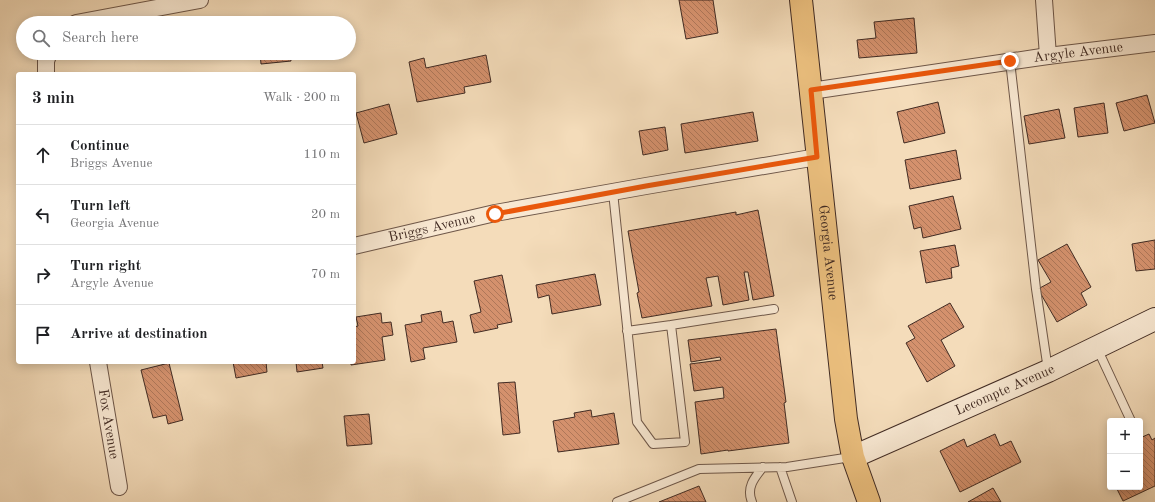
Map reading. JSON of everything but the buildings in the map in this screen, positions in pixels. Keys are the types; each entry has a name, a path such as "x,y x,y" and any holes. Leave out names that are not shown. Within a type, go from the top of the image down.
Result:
{"main road":[{"name":"Georgia Avenue","path":"801,0 846,419 853,457 869,502"}],"street":[{"path":"114,16 200,0"},
{"path":"1044,0 1048,56"},
{"name":"Argyle Avenue","path":"811,90 1010,61 1155,43"},
{"path":"46,60 46,72"},
{"name":"Briggs Avenue","path":"356,246 495,214 817,157"},
{"name":"Lecompte Avenue","path":"853,457 1048,370 1155,319"},
{"name":"Fox Avenue","path":"98,364 119,487"}],"lane":[{"path":"1010,61 1036,289 1048,370"},
{"path":"613,192 637,422 653,444 685,442 671,325"},
{"path":"627,331 774,309"},
{"path":"1097,347 1130,418"},
{"path":"617,502 699,469 780,467 853,457"},
{"path":"752,502 749,495 751,482 763,467"},
{"path":"780,467 792,502"}],"route":[{"path":"495,214 646,186 817,157 811,90 1010,61"}]}
